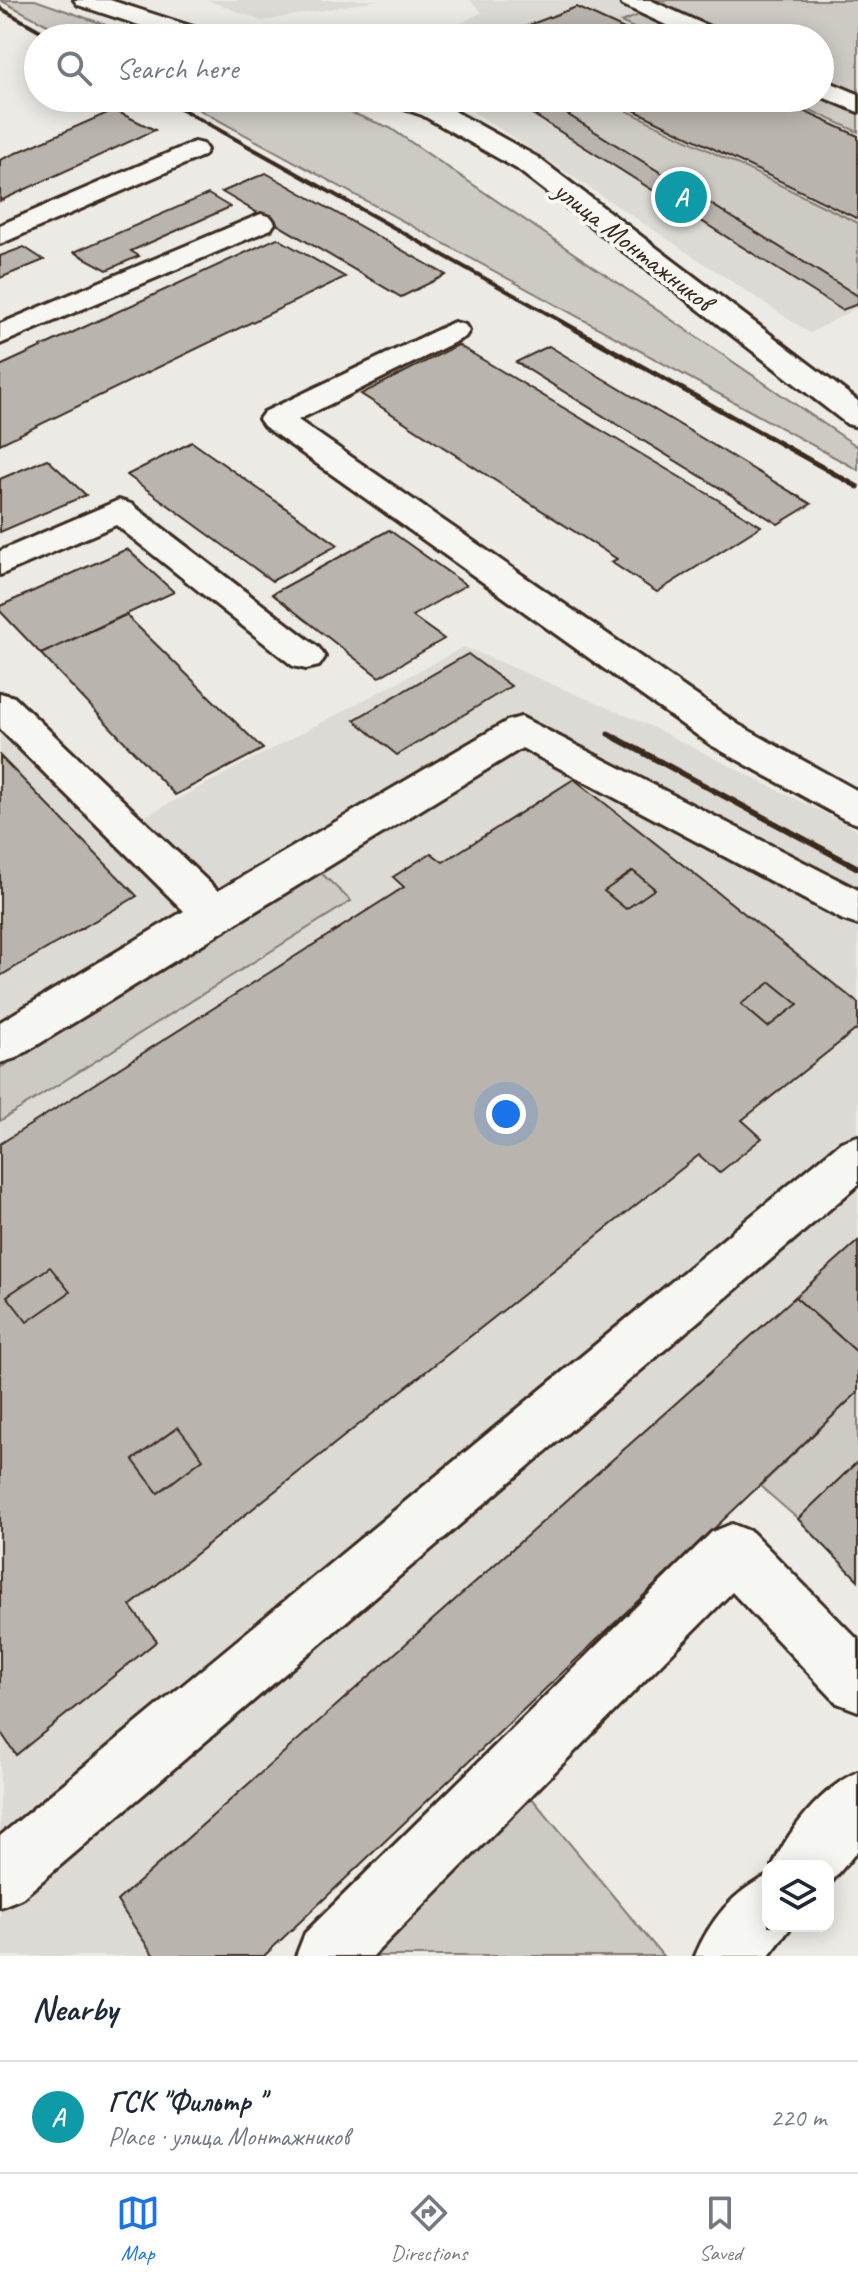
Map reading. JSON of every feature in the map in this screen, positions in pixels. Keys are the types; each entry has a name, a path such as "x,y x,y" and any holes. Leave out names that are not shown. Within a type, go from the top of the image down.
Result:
{"main road":[{"path":"86,0 160,24"},
{"path":"631,0 683,24"},
{"path":"834,93 858,104"},
{"name":"улица Монтажников","path":"436,112 527,163 858,417"},
{"path":"0,235 194,150"},
{"path":"0,335 261,223"},
{"path":"454,331 275,419 725,735 858,809"},
{"path":"0,564 119,511 306,657"},
{"path":"0,706 214,914"},
{"path":"0,1045 521,731 858,909"},
{"path":"0,1876 858,1156"},
{"path":"328,1956 732,1552 858,1682"},
{"path":"809,1860 858,1803"},
{"path":"727,1956 762,1915"}],"shaded area":[{"path":"0,0 35,0 103,24 45,24"},
{"path":"207,0 378,0 262,21"},
{"path":"470,0 858,0 858,307 810,333 474,112 834,112 834,24 459,24 482,12"},
{"path":"648,0 858,0 858,97 834,86 834,24 700,24"},
{"path":"644,13 668,24 625,24 621,22"},
{"path":"834,100 858,111 858,132 814,112 834,112"},
{"path":"204,112 349,112 390,128 858,447 858,470"},
{"path":"563,112 630,112 858,223 858,296"},
{"path":"464,647 644,723 858,830 858,1392 264,1956 0,1956 0,687 121,829"},
{"path":"319,871 351,901 0,1121 0,1068"},
{"path":"858,1392 858,1461 798,1519 760,1486"},
{"path":"531,1797 663,1956 369,1956"}],"building":[{"path":"576,7 613,24 532,24"},
{"path":"109,112 118,112 155,130 0,201 0,160"},
{"path":"529,112 563,112 858,296 858,304 842,310"},
{"path":"638,112 806,112 858,136 858,219"},
{"path":"266,173 446,275 401,297 222,192"},
{"path":"208,194 230,207 131,251 139,256 107,270 74,252"},
{"path":"277,238 345,277 0,444 0,366"},
{"path":"24,247 44,260 0,278 0,256"},
{"path":"458,345 761,526 657,592 611,562 617,559 361,394"},
{"path":"549,346 811,504 778,524 516,362"},
{"path":"192,442 338,545 272,581 127,475"},
{"path":"47,459 86,495 0,532 0,479"},
{"path":"389,530 466,585 412,616 444,639 379,677 272,594"},
{"path":"127,549 174,592 41,654 0,611 0,606"},
{"path":"126,615 263,749 175,795 41,654"},
{"path":"468,654 511,686 397,755 354,720"},
{"path":"0,756 137,896 0,976"},
{"path":"574,779 858,1003 858,1028 742,1120 762,1138 719,1173 699,1155 130,1606 157,1641 16,1755 0,1731 0,1144 404,887 393,877 431,853 443,862"},
{"path":"633,871 655,889 626,909 604,891"},
{"path":"771,982 798,1004 768,1027 741,1004"},
{"path":"858,1241 858,1353 795,1297"},
{"path":"50,1267 70,1292 27,1322 7,1296"},
{"path":"795,1297 858,1353 858,1392 264,1956 154,1956 117,1901"},
{"path":"178,1427 203,1459 158,1493 133,1460"},
{"path":"858,1461 858,1580 798,1519"}],"railway":[{"path":"0,8 28,24"},
{"path":"187,112 568,325"},
{"path":"564,323 858,487"},
{"path":"608,734 616,738"},
{"path":"616,738 620,740"},
{"path":"616,738 858,868"}],"place":[{"name":"ГСК \"Фильтр \"","path":"681,197"}]}
